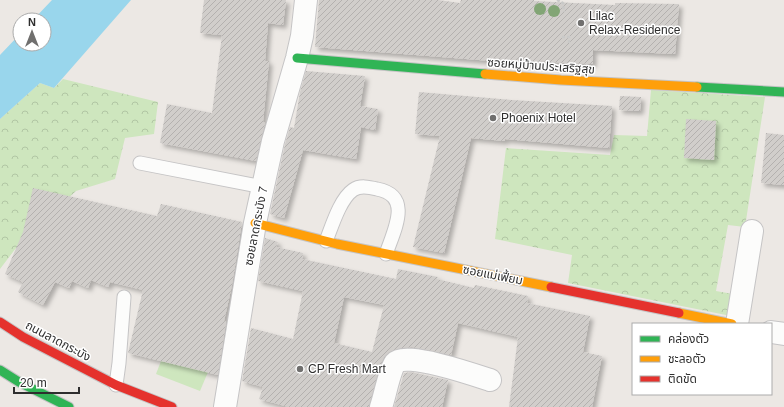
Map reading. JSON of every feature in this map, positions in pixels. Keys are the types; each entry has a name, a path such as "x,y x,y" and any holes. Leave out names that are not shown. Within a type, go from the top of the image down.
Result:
{"street":[{"name":"ซอยลาดกระบัง 7","path":"225,407 255,223 274,141 297,58 302,36 306,0"},
{"name":"ซอยหมู่บ้านประเสริฐสุข","path":"297,58 561,80 784,92"},
{"name":"ซอยแม่เฟี้ยม","path":"255,223 386,254 727,323"},
{"path":"737,323 752,231"},
{"name":"ถนนลาดกระบัง","path":"0,322 23,337 116,385 172,407"},
{"path":"772,332 784,334"},
{"path":"382,407 392,368 396,362 401,359 418,359 490,380"},
{"path":"0,370 19,382 70,407"}],"lane":[{"path":"140,163 263,187"},
{"path":"326,241 345,198 354,189 365,186 387,191 396,199 399,205 398,217 386,254"},
{"path":"116,385 124,297"}],"path":[{"path":"557,0 563,3 564,12"},
{"path":"562,37 569,37 569,43"}],"green space":[{"path":"63,79 158,102 154,134 125,138 115,179 76,191 28,235 0,269 0,119 40,83 54,88"},
{"path":"651,90 765,97 745,227 728,225 716,291 733,294 731,316 568,283 572,255 495,239 506,148 610,155 614,135 647,136"},
{"path":"161,361 208,372 200,391 156,374"}],"water":[{"path":"52,0 131,0 54,88 40,83 0,119 0,55 12,42 12,52 52,52 52,12 41,12"}],"building":[{"path":"204,0 286,0 283,25 268,23 265,61 269,61 263,122 265,123 256,161 160,143 167,104 212,113 222,35 200,33"},
{"path":"319,0 438,0 460,3 461,0 534,0 615,5 615,3 679,4 675,54 593,50 593,64 531,61 530,64 315,47"},
{"path":"306,71 365,76 360,106 378,109 375,130 361,127 356,159 303,150 284,218 270,214 285,144 290,127 294,128 300,92"},
{"path":"419,92 512,100 612,106 609,148 505,139 505,141 471,138 444,253 413,247 440,136 415,134"},
{"path":"620,96 641,97 640,111 619,110"},
{"path":"686,119 716,121 714,160 684,158"},
{"path":"766,133 784,135 784,185 761,183"},
{"path":"33,188 157,216 161,204 242,222 232,285 224,321 226,322 218,375 128,353 143,290 110,282 108,287 91,280 88,288 72,281 69,288 55,282 43,305 18,292 23,282 5,274 23,232"},
{"path":"265,238 278,242 276,247 303,253 302,259 396,279 398,269 438,277 437,279 474,288 475,285 528,296 527,303 590,316 583,352 602,356 592,407 509,407 518,337 458,323 451,355 412,347 401,348 389,352 384,357 379,368 369,407 289,407 259,399 263,387 242,381 251,328 293,339 303,291 258,281","holes":["344,297 384,305 372,352 334,343"]},
{"path":"411,372 448,380 442,407 394,407 404,373"}],"traffic: fast":[{"path":"297,58 485,74"},
{"path":"697,87 784,92"},
{"path":"0,370 19,382 69,407"}],"traffic: slow":[{"path":"485,74 561,80 697,87"},
{"path":"255,223 337,244 551,287"},
{"path":"679,313 727,323"}],"traffic: jam":[{"path":"551,287 679,313"},
{"path":"0,322 23,337 116,385 172,407"}],"place":[{"name":"Lilac Relax-Residence","path":"581,23"},
{"name":"Phoenix Hotel","path":"493,118"},
{"name":"CP Fresh Mart","path":"300,369"}]}
